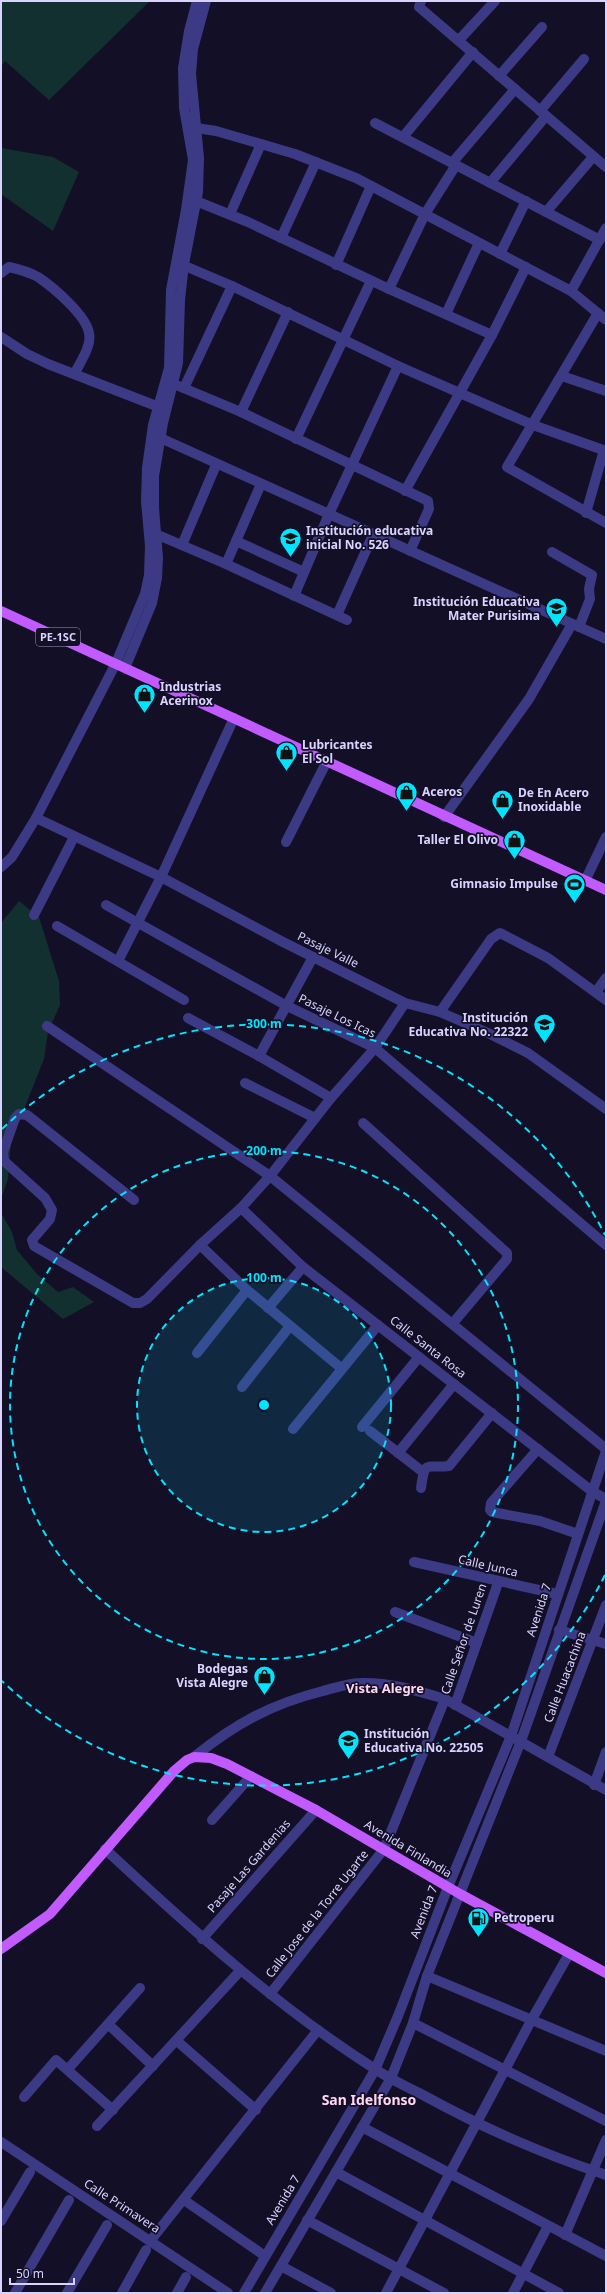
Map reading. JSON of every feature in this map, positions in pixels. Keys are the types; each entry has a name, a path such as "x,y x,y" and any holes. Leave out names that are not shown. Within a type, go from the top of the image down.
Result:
{"main road":[{"name":"PE-1SC","path":"1,611 327,761 444,817 606,890"},
{"name":"Avenida Finlandia","path":"194,1757 211,1758 251,1776 316,1810 460,1894 606,1973"},
{"path":"1,1949 50,1914 105,1849 174,1772 187,1760 194,1757"}],"street":[{"path":"180,263 192,160 191,127 193,49 203,1"},
{"path":"421,1 419,7 606,167"},
{"path":"459,40 495,1"},
{"path":"500,76 542,26"},
{"path":"403,137 473,52"},
{"path":"490,182 584,58"},
{"path":"389,289 425,214 454,164 515,89"},
{"path":"374,123 600,240"},
{"path":"191,127 216,130 316,162 371,186 571,291 602,316 562,376 507,467 606,522"},
{"path":"1,868 12,857 36,818 116,663 145,594 149,575 152,533 147,468 156,437 162,408 171,382 171,290 180,263 196,201 199,158 191,127"},
{"path":"230,214 260,144"},
{"path":"546,212 593,157"},
{"path":"281,238 316,162"},
{"path":"336,265 371,186"},
{"path":"196,201 230,214 336,265 492,335"},
{"path":"500,254 526,201"},
{"path":"571,291 606,228"},
{"path":"446,314 479,243"},
{"path":"180,263 344,338 398,366 533,425 605,450 586,512"},
{"path":"1,273 9,267 37,277 69,303 82,320 89,333 89,344 75,373"},
{"path":"405,490 492,335 526,267"},
{"path":"296,439 371,281"},
{"path":"184,388 232,286"},
{"path":"242,412 288,312"},
{"path":"1,337 27,354 162,408"},
{"path":"294,596 328,514 398,366"},
{"path":"562,376 606,391"},
{"path":"171,382 242,412 405,490 430,504 410,551"},
{"path":"156,437 606,639"},
{"path":"182,545 216,465"},
{"path":"226,564 261,484"},
{"path":"152,533 226,564 347,620"},
{"path":"125,668 152,603 157,578 158,558 152,533"},
{"path":"337,616 373,535"},
{"path":"236,541 304,572"},
{"path":"444,817 529,699 576,625 590,599 589,588 592,575 552,552"},
{"path":"118,961 161,877 234,718"},
{"path":"286,842 327,761"},
{"name":"Pasaje Valle","path":"36,818 161,877 313,957 406,1003 440,1012 528,1053 606,1109"},
{"path":"34,915 74,837"},
{"path":"585,881 606,837"},
{"name":"Pasaje Los Icas","path":"106,905 287,1006 375,1048 606,1245"},
{"path":"57,926 184,1000"},
{"path":"440,1012 491,939 500,933 548,958 606,1000"},
{"path":"259,1056 313,957"},
{"path":"596,992 606,978"},
{"path":"134,1200 27,1115 19,1114 15,1118 3,1152 4,1161 45,1198 52,1210 50,1219 32,1240 32,1243 37,1248 133,1303 140,1303 148,1299 200,1245 241,1208 270,1176 331,1098 375,1048 406,1003"},
{"path":"188,1018 259,1056 331,1098"},
{"path":"47,1026 270,1176 606,1450"},
{"path":"245,1083 315,1118"},
{"path":"363,1123 507,1253 507,1259 453,1324"},
{"name":"Calle Santa Rosa","path":"241,1208 303,1266 593,1492 606,1500"},
{"path":"200,1245 247,1290 341,1368"},
{"path":"268,1308 303,1266"},
{"path":"197,1352 247,1290"},
{"path":"292,1429 378,1325"},
{"path":"242,1387 290,1326"},
{"path":"419,1357 366,1429 423,1472"},
{"path":"398,1453 454,1384"},
{"path":"421,1488 423,1472 431,1465 443,1467 452,1464 492,1413"},
{"path":"538,1449 491,1503 490,1510 492,1512 540,1521 578,1534"},
{"name":"Avenida 7","path":"244,2293 375,2070 398,2016 448,1887 511,1736 606,1450"},
{"name":"Avenida 7","path":"265,2293 391,2078 413,2023 427,1976 521,1741 559,1630 603,1520 606,1500"},
{"name":"Calle Junca","path":"414,1562 557,1594"},
{"name":"Calle Señor de Luren","path":"455,1705 498,1582"},
{"name":"Calle Huacachina","path":"548,1757 606,1605"},
{"path":"395,1612 477,1643"},
{"path":"559,1630 606,1644"},
{"path":"194,1757 223,1734 272,1706 359,1683 390,1685 444,1699 521,1741 594,1785 606,1790"},
{"name":"Calle Jose de la Torre Ugarte","path":"270,1994 384,1849 444,1699"},
{"path":"594,1785 606,1752"},
{"path":"212,1820 251,1776"},
{"name":"Pasaje Las Gardenias","path":"202,1939 316,1810"},
{"path":"105,1849 202,1939 240,1971 318,2030 375,2070 477,2125 606,2175"},
{"path":"386,2293 400,2270 532,2019 569,1954"},
{"path":"97,2126 154,2066 240,1971"},
{"path":"427,1976 606,2050"},
{"path":"68,2069 109,2025 140,1988"},
{"path":"413,2023 606,2121"},
{"path":"109,2025 154,2066"},
{"path":"151,2240 256,2110 318,2030"},
{"path":"177,2041 256,2110"},
{"path":"24,2097 54,2060 68,2069 113,2110"},
{"path":"362,2127 606,2256"},
{"path":"565,2235 606,2140"},
{"name":"Calle Primavera","path":"1,2142 151,2240 228,2293"},
{"path":"1,2221 30,2172"},
{"path":"336,2172 559,2293"},
{"path":"15,2293 69,2200"},
{"path":"184,2200 265,2256"},
{"path":"307,2220 444,2293"},
{"path":"68,2293 107,2225"},
{"path":"513,2293 548,2226"},
{"path":"122,2293 146,2250"},
{"path":"282,2266 331,2293"},
{"path":"177,2293 186,2277"}],"green space":[{"path":"1,1 150,1 49,100 5,61 1,67"},
{"path":"1,148 53,157 79,172 53,231 1,194"},
{"path":"19,901 39,917 59,981 60,1005 48,1032 44,1059 11,1142 8,1179 1,1199 1,923"},
{"path":"1,1213 12,1232 17,1250 37,1274 58,1292 73,1287 94,1302 63,1319 1,1267"}],"place":[{"name":"Institución educativa inicial No. 526","path":"290,558"},
{"name":"Institución Educativa Mater Purisima","path":"556,628"},
{"name":"Industrias Acerinox","path":"144,714"},
{"name":"Lubricantes El Sol","path":"286,772"},
{"name":"Aceros","path":"407,812"},
{"name":"De En Acero Inoxidable","path":"503,820"},
{"name":"Taller El Olivo","path":"514,860"},
{"name":"Gimnasio Impulse","path":"574,904"},
{"name":"Institución Educativa No. 22322","path":"544,1044"},
{"name":"Bodegas Vista Alegre","path":"264,1696"},
{"name":"Institución Educativa No. 22505","path":"348,1760"},
{"name":"Petroperu","path":"478,1938"}],"district":[{"name":"Vista Alegre","path":"385,1688"},
{"name":"San Idelfonso","path":"369,2100"}]}
